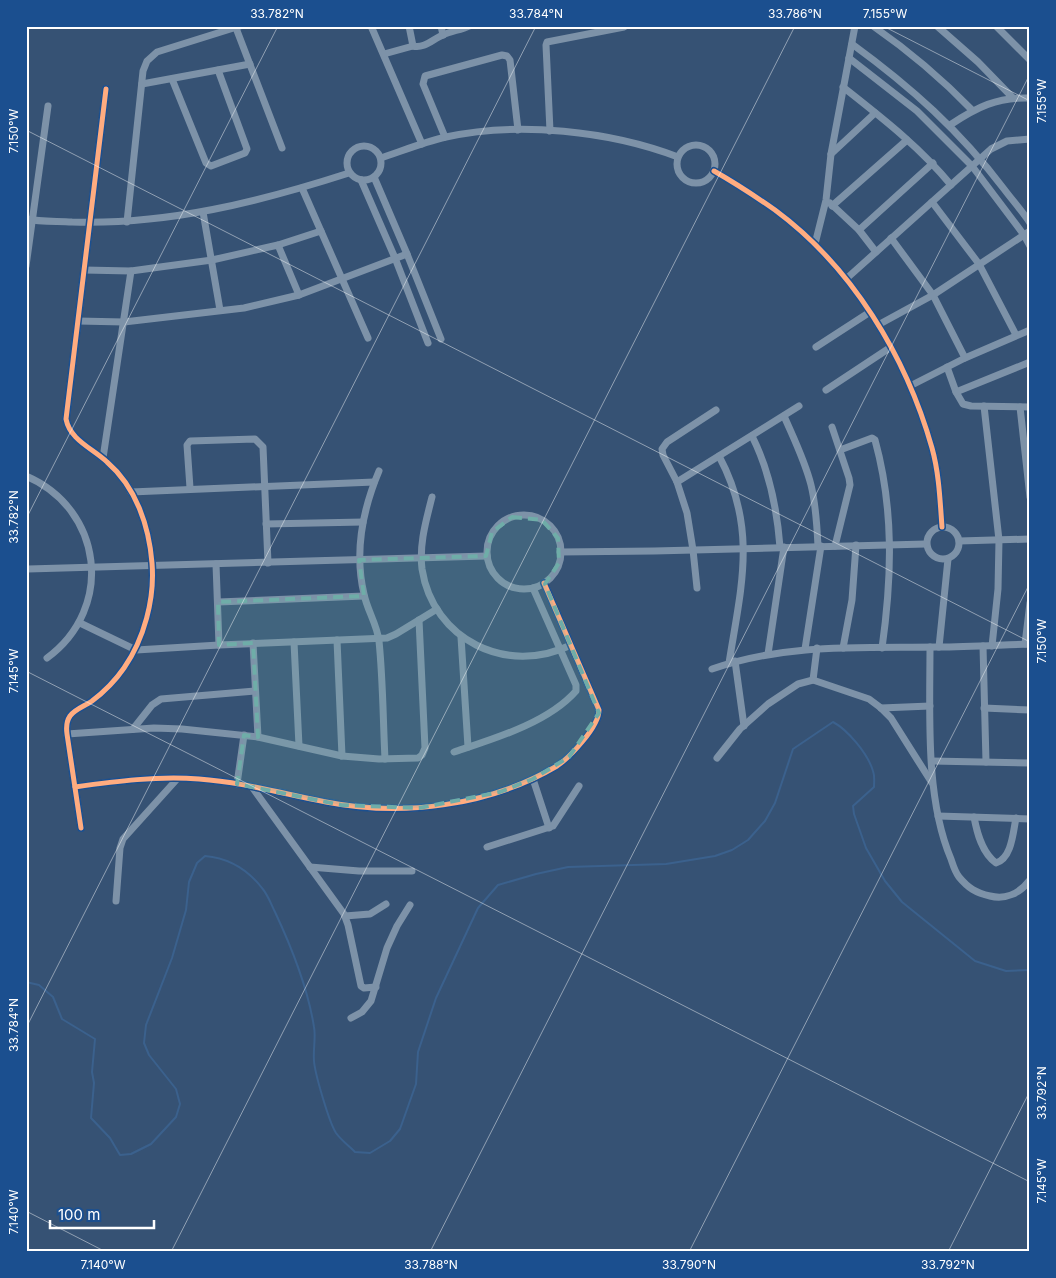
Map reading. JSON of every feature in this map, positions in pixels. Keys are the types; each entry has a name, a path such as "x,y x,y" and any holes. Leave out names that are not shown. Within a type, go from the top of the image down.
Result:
{"street":[{"path":"371,26 422,144"},
{"path":"409,26 413,46"},
{"path":"441,26 443,35"},
{"path":"815,244 826,200 830,154 855,26"},
{"path":"873,26 913,55 953,90 972,110"},
{"path":"936,26 971,56 1013,98"},
{"path":"996,26 1030,60"},
{"path":"127,222 145,66 156,52 238,27 282,148"},
{"path":"384,54 413,46 426,45 443,35 466,27"},
{"path":"550,131 547,42 624,27"},
{"path":"852,44 895,76 950,125 980,158 1030,224"},
{"path":"446,137 423,84 425,76 502,55 507,56 510,60 518,130"},
{"path":"849,58 917,112 972,166 1027,233 1030,246"},
{"path":"142,84 250,64"},
{"path":"172,78 206,163 211,166 244,153 247,149 218,70"},
{"path":"843,87 907,140 932,163 950,185"},
{"path":"81,828 66,725 70,716 110,686 136,650 148,613 153,565 144,521 131,492 121,476 103,458 72,434 66,419 106,89"},
{"path":"950,125 972,110 1013,98 1030,98"},
{"path":"26,266 29,220 48,106"},
{"path":"830,154 875,113"},
{"path":"381,158 446,137 475,132 518,130 588,134 627,141 678,157"},
{"path":"846,279 991,149 1007,141 1030,139"},
{"path":"832,206 907,140"},
{"path":"690,146 702,146 712,153 715,159 714,171 706,181 700,183 687,181 678,172 678,157 690,146"},
{"path":"356,147 374,148 381,158 380,169 374,177 361,180 349,173 347,162 356,147"},
{"path":"859,230 932,163"},
{"path":"714,171 776,211 815,244 846,279 870,312 891,347 910,386 932,449 939,491 942,527"},
{"path":"29,220 89,222 151,220 203,212 254,201 349,173"},
{"path":"374,177 441,339"},
{"path":"361,180 395,258 428,343"},
{"path":"302,188 368,338"},
{"path":"826,200 859,230 876,252"},
{"path":"932,202 979,264 1016,336"},
{"path":"203,212 220,310"},
{"path":"84,270 132,271 212,260 278,245 321,231"},
{"path":"878,325 933,295 1027,233"},
{"path":"891,238 933,295 965,358"},
{"path":"278,245 299,295"},
{"path":"78,320 124,322 244,308 299,295 407,254"},
{"path":"103,458 132,271"},
{"path":"816,347 870,312"},
{"path":"910,386 965,358 1030,330"},
{"path":"826,390 891,347"},
{"path":"956,392 1030,362"},
{"path":"946,367 963,404 1030,407"},
{"path":"677,482 799,406"},
{"path":"984,406 999,540 998,589 992,646"},
{"path":"1020,407 1030,497"},
{"path":"697,588 687,513 677,482 663,455 663,446 716,410"},
{"path":"784,416 802,458 811,486 819,546 805,649"},
{"path":"832,427 850,485 835,546"},
{"path":"752,436 763,460 771,485 782,547 768,654"},
{"path":"840,450 870,438 875,440 886,490 891,544 888,597 882,648"},
{"path":"190,488 188,442 258,440 263,447 268,562"},
{"path":"719,456 730,479 737,501 744,548 742,582 732,662 744,726"},
{"path":"379,471 363,522 359,560 364,596 375,622 379,638 385,759"},
{"path":"26,476 51,490 72,511 85,537 91,567 89,597 80,623 61,646 47,658"},
{"path":"131,492 190,488 374,482"},
{"path":"432,497 423,533 422,559 426,585 446,622 461,636 485,649 514,656 534,656 560,650 571,645"},
{"path":"524,515 542,520 552,528 558,538 560,552 556,569 544,582 533,588 514,588 503,582 494,574 487,556 488,544 496,527 512,517 524,515"},
{"path":"266,524 363,522"},
{"path":"942,527 951,529 958,536 959,541 957,552 948,559 943,560 933,556 926,544 930,533 942,527"},
{"path":"959,541 1030,539"},
{"path":"560,552 926,544"},
{"path":"843,648 852,600 856,545"},
{"path":"28,569 487,556"},
{"path":"939,647 948,559"},
{"path":"216,564 220,645"},
{"path":"75,787 131,779 178,778 237,784 341,805 404,808 467,801 500,792 533,779 569,757 596,722 599,715 599,710 544,582"},
{"path":"454,752 497,738 522,727 576,693 576,685 533,588"},
{"path":"218,602 364,596"},
{"path":"712,669 732,662 768,654 817,648 1027,644 1030,603"},
{"path":"80,623 136,650 379,638 392,636 437,608"},
{"path":"67,734 172,728 258,736 342,756 385,759 418,758 425,750 419,620"},
{"path":"461,636 468,747"},
{"path":"337,640 342,756"},
{"path":"294,642 299,746"},
{"path":"253,643 258,736"},
{"path":"983,646 986,762"},
{"path":"930,647 930,706 934,785 944,843 958,876 976,893 994,897 1010,896 1025,887 1030,880"},
{"path":"813,680 817,648"},
{"path":"717,758 744,726 768,704 793,687 813,680 868,699 881,708 891,718 934,785"},
{"path":"133,729 152,706 161,699 256,691"},
{"path":"881,708 930,706"},
{"path":"984,708 1030,710"},
{"path":"237,784 244,735"},
{"path":"932,761 1030,763"},
{"path":"116,901 120,848 123,839 178,778"},
{"path":"533,779 549,828"},
{"path":"486,846 549,828 557,822 579,786"},
{"path":"252,787 345,916 360,984 364,988 376,987"},
{"path":"938,816 1030,819"},
{"path":"974,817 976,829 983,845 990,858 996,863 1001,861 1009,850 1016,818"},
{"path":"310,867 359,871 412,870"},
{"path":"345,916 370,914 386,904"},
{"path":"350,1018 366,1009 373,997 389,943 410,905"}],"highlighted area":[{"path":"512,517 542,520 558,538 559,563 545,584 599,713 569,757 533,779 500,792 419,808 341,805 237,784 244,735 258,737 253,643 219,645 218,602 364,596 359,560 486,556 492,532"}],"waterway":[{"path":"26,982 39,985 53,997 62,1019 95,1039 91,1118 110,1138 120,1155 131,1154 151,1144 176,1117 180,1104 176,1089 149,1055 144,1043 146,1025 172,958 186,910 189,882 197,863 205,856 229,862 244,870 264,891 293,953 311,1013 315,1031 315,1067 333,1127 338,1136 355,1152 370,1153 390,1141 400,1129 416,1084 418,1052 436,998 478,908 498,885 568,867 666,864 715,856 732,850 748,840 765,821 775,803 793,749 833,722 857,743 867,757 873,771 874,787 853,806 866,848 885,881 902,902 975,961 1006,971 1030,970"}],"cycle path":[{"path":"81,828 66,727 67,722 75,711 101,694 121,673 131,657 142,632 147,618 152,591 152,563 148,535 133,495 117,472 72,433 66,419 106,89"},
{"path":"714,171 775,210 803,233 852,286 873,316 891,347 921,414 936,467 942,527"},
{"path":"75,787 122,781 183,778 247,785 326,802 355,806 415,808 445,805 474,799 503,791 531,780 557,766 576,749 594,725 599,710 544,583"}]}
